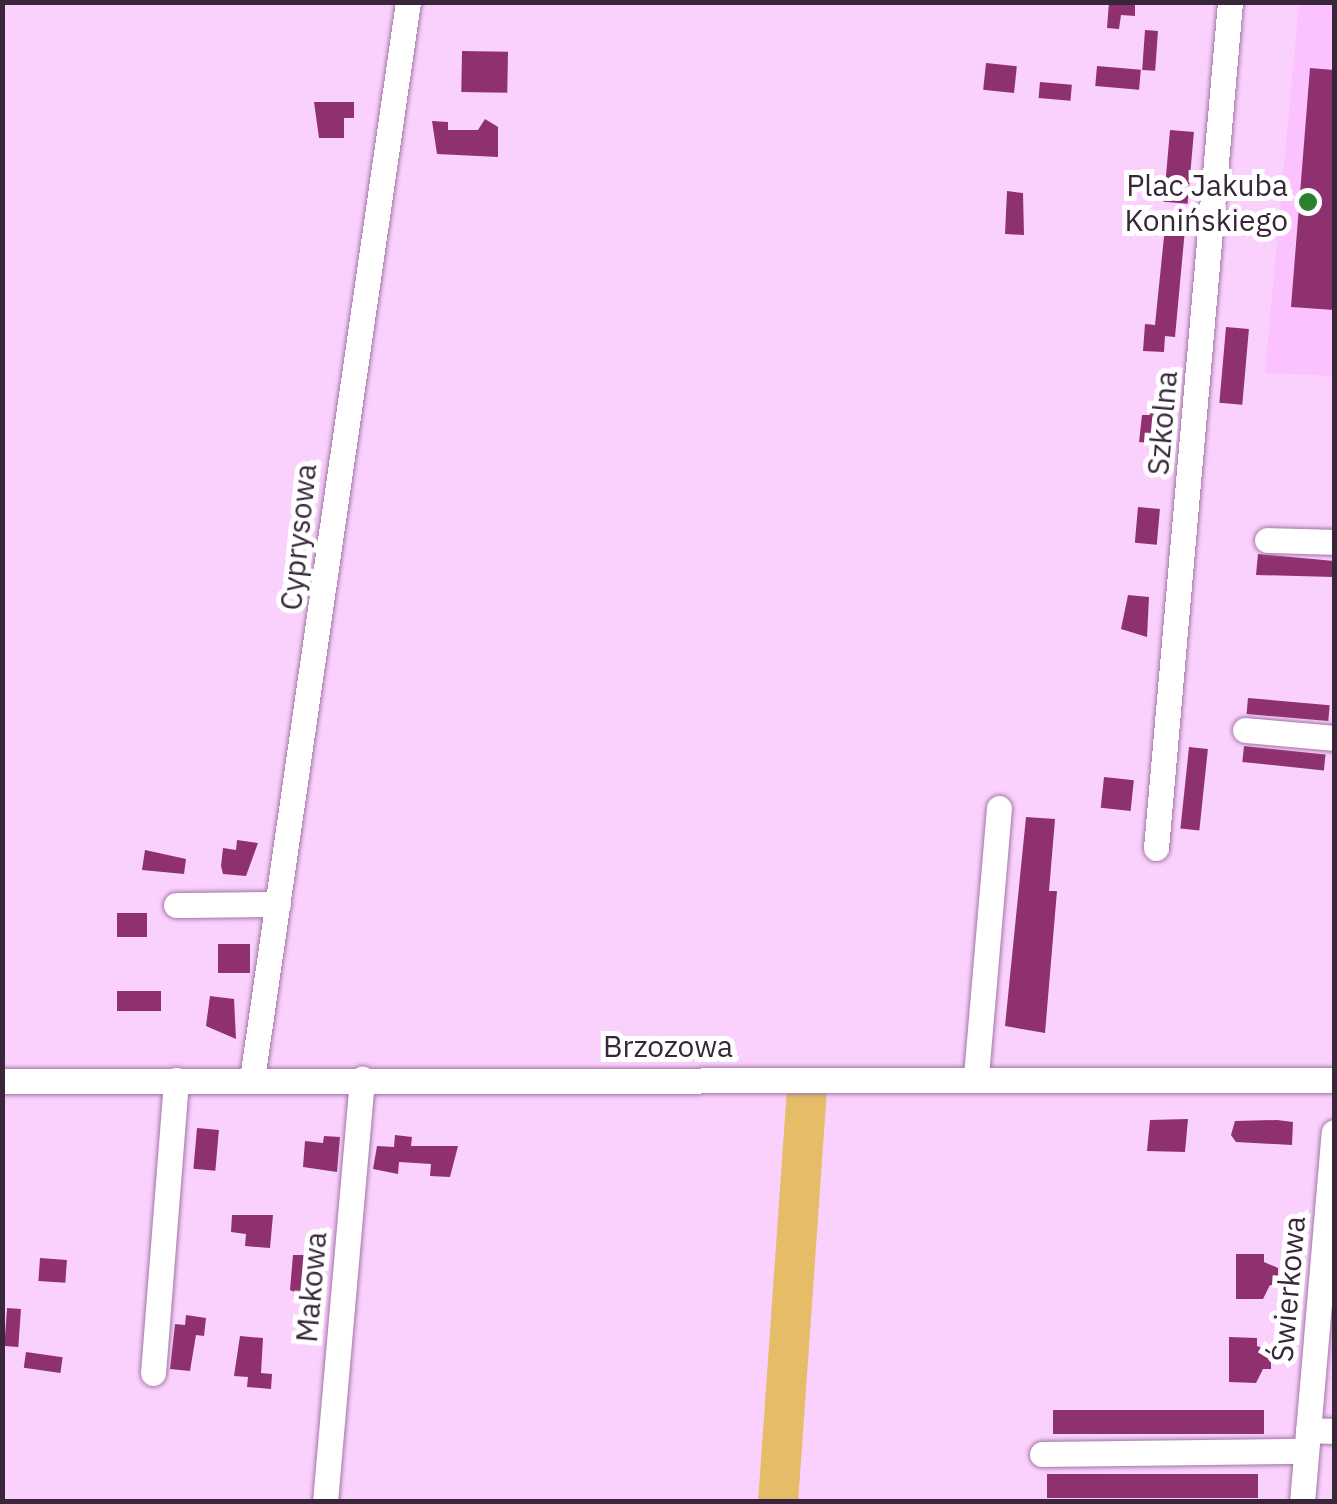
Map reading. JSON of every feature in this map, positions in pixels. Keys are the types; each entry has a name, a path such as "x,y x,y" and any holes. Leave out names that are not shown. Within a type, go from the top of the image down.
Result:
{"street":[{"name":"Cyprysowa","path":"252,1079 408,2"},
{"name":"Szkolna","path":"1156,848 1230,2"},
{"path":"1268,540 1334,542"},
{"path":"1245,730 1334,738"},
{"path":"976,1076 999,808"},
{"path":"176,904 278,904"},
{"name":"Brzozowa","path":"2,1080 976,1076 1334,1080"},
{"name":"Makowa","path":"325,1502 362,1079"},
{"path":"152,1373 176,1080"},
{"name":"Świerkowa","path":"1302,1502 1334,1132"},
{"path":"1042,1454 1307,1441 1334,1431"}],"shaded area":[{"name":"Plac Jakuba Konińskiego","path":"1299,3 1334,3 1334,376 1265,373"},
{"path":"787,1088 827,1091 798,1502 758,1502"}],"building":[{"path":"1109,2 1135,2 1135,16 1121,15 1119,29 1107,28"},
{"path":"1145,30 1158,31 1155,71 1142,70"},
{"path":"462,51 508,52 507,93 461,92"},
{"path":"986,63 1017,66 1014,93 983,90"},
{"path":"1097,66 1141,70 1139,90 1095,86"},
{"path":"1310,68 1334,70 1334,310 1291,307"},
{"path":"1040,82 1072,85 1070,101 1039,98"},
{"path":"314,102 354,102 354,118 344,118 344,138 319,138"},
{"path":"485,119 498,127 498,157 437,154 432,121 448,122 448,130 478,130"},
{"path":"1170,130 1194,132 1188,204 1164,202"},
{"path":"1007,191 1023,193 1024,235 1005,234"},
{"path":"1165,227 1185,229 1175,337 1165,336 1164,352 1143,351 1145,324 1155,325"},
{"path":"1226,327 1249,329 1242,405 1219,403"},
{"path":"1150,409 1167,410 1161,444 1139,442 1142,415 1150,415"},
{"path":"1138,507 1160,509 1157,545 1135,543"},
{"path":"1258,554 1334,561 1334,577 1256,575"},
{"path":"1128,595 1149,597 1147,637 1121,629"},
{"path":"1248,698 1330,705 1328,721 1247,714"},
{"path":"1244,746 1326,755 1324,770 1242,762"},
{"path":"1189,747 1208,749 1199,831 1180,829"},
{"path":"1104,777 1134,780 1131,811 1101,808"},
{"path":"1026,817 1055,819 1049,891 1057,891 1045,1033 1005,1026"},
{"path":"237,840 258,843 246,876 223,874 221,866 223,848 236,850"},
{"path":"145,850 186,859 184,874 142,870"},
{"path":"117,913 147,913 147,937 117,937"},
{"path":"218,944 250,944 250,973 218,973"},
{"path":"117,991 161,991 161,1011 117,1011"},
{"path":"210,996 234,999 236,1039 206,1026"},
{"path":"1188,1119 1185,1152 1147,1151 1150,1120"},
{"path":"1235,1121 1293,1122 1292,1145 1236,1142 1231,1135"},
{"path":"197,1128 219,1130 215,1171 193,1169"},
{"path":"395,1135 412,1137 411,1146 458,1146 450,1177 430,1176 431,1164 399,1162 398,1174 373,1169 377,1146 394,1147"},
{"path":"324,1136 340,1137 337,1172 303,1167 305,1141 323,1143"},
{"path":"232,1215 273,1215 270,1248 245,1246 246,1234 231,1232"},
{"path":"1236,1254 1264,1254 1264,1262 1278,1268 1278,1286 1270,1285 1263,1299 1236,1299"},
{"path":"293,1255 323,1255 314,1300 290,1290"},
{"path":"40,1258 67,1260 65,1283 38,1281"},
{"path":"7,1308 21,1309 18,1347 4,1346"},
{"path":"186,1315 206,1318 204,1336 196,1335 190,1371 170,1369 175,1324 185,1325"},
{"path":"240,1336 263,1338 261,1373 272,1374 271,1389 247,1387 248,1377 234,1376"},
{"path":"1229,1337 1257,1338 1257,1346 1271,1351 1271,1369 1263,1369 1256,1383 1229,1382"},
{"path":"26,1352 63,1357 60,1373 24,1368"},
{"path":"1053,1410 1264,1410 1264,1434 1053,1434"},
{"path":"1047,1474 1258,1474 1258,1498 1047,1498"}],"place":[{"name":"Plac Jakuba Konińskiego","path":"1308,202"}]}
